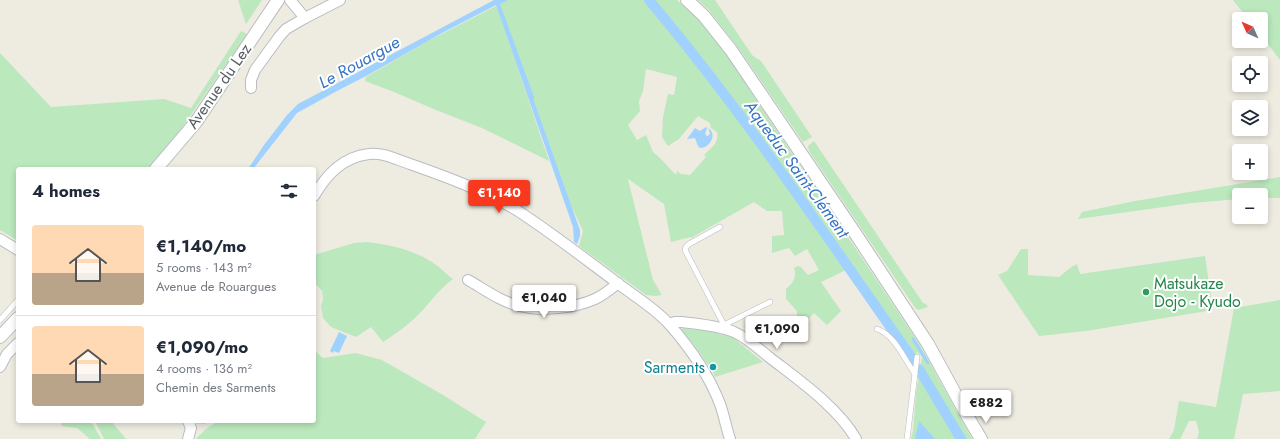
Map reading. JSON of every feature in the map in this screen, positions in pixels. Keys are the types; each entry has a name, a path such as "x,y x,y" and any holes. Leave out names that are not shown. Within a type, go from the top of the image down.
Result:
{"street":[{"name":"Avenue du Lez","path":"158,167 196,122 278,0"},
{"path":"290,0 305,18"},
{"path":"251,88 251,80 255,70 286,29 340,0"},
{"path":"687,0 704,16 731,50 855,233 928,344 981,439"},
{"path":"316,193 332,171 347,160 360,155 383,155 472,188 516,210 646,303 669,324 691,351 707,377 720,404 730,439"},
{"path":"0,239 16,249"},
{"path":"468,280 506,301 519,306 537,308 559,308 586,303 608,292 618,284"},
{"path":"0,337 16,320"},
{"path":"669,324 682,322 724,327 740,335 791,374 833,411 844,422 856,439"},
{"path":"0,367 7,354 16,345"},
{"path":"188,439 190,428 189,423"}],"lane":[{"path":"720,227 689,244 685,250 724,327 770,302"},
{"path":"0,320 16,302"},
{"path":"877,329 885,332 907,359 915,374"},
{"path":"907,439 917,357"}],"green space":[{"path":"238,0 262,0 246,24"},
{"path":"504,0 677,0 692,13 718,43 729,59 920,345 972,439 911,439 922,357 917,352 913,361 862,288 846,270 821,282 841,311 827,325 814,313 801,326 797,324 797,311 786,299 786,289 795,277 794,268 798,266 801,267 808,275 819,270 807,249 795,256 789,248 772,253 772,236 784,235 782,211 767,211 754,202 691,238 671,242 664,204 628,179 653,280 662,295 646,295 579,246 583,231 570,203 499,3","holes":["646,69 677,77 674,95 668,94 663,117 662,137 668,146 679,139 698,116 710,123 711,128 717,132 716,142 704,155 706,157 690,175 681,174 677,171 676,175 653,152 646,135 637,140 628,125 640,111 639,101 643,91"]},
{"path":"698,0 715,0 752,55 761,61 812,137 803,142 740,50 708,9"},
{"path":"1233,0 1280,0 1280,60 1268,44 1268,12 1242,12"},
{"path":"496,6 549,161 482,128 365,81 366,77 428,41"},
{"path":"241,31 247,34 166,151 152,167 16,167 16,240 0,230 0,53 51,107 164,99 191,108"},
{"path":"814,141 923,303 928,307 919,310 916,309 809,151 808,146"},
{"path":"1280,177 1280,198 1268,198 1268,188 1232,188 1232,200 1192,203 1078,219 1082,212 1135,201"},
{"path":"367,242 412,252 436,265 453,279 414,319 383,342 371,327 356,337 331,327 323,318 321,306 323,299 322,291 316,284 316,254 354,243"},
{"name":"Matsukaze Dojo - Kyudo","path":"1021,249 1028,249 1028,275 1059,277 1077,264 1080,274 1205,256 1213,310 1086,331 1039,336 998,275 1007,271"},
{"path":"1280,300 1280,391 1243,394 1234,439 1197,439 1199,432 1196,421 1189,421 1180,439 1169,439 1174,430 1179,401 1216,407 1234,308"},
{"path":"682,328 712,332 732,337 763,362 715,377 713,372 718,369 714,362 708,365"},
{"path":"316,352 323,358 356,353 382,360 486,422 475,439 196,439 213,424 316,423"},
{"path":"62,423 92,423 101,439 90,439 77,428 61,426"},
{"path":"96,423 113,423 126,439 104,439"}],"water":[{"path":"494,0 508,0 500,4 580,230 580,236 577,244 574,242 573,227 496,5 297,113 255,167 249,167 287,115 298,104"},
{"path":"706,127 705,134 707,136 710,133 708,128 712,134 712,140 707,146 700,148 695,138 687,139 695,128 700,131"},
{"path":"339,332 347,336 339,353 334,351 333,353 330,351"},
{"path":"919,421 935,439 915,439"}],"waterway":[{"name":"Aqueduc Saint-Clément","path":"649,0 719,87 818,223 914,361"},
{"path":"913,339 928,363"},
{"name":"Aqueduc Saint-Clément","path":"919,369 961,439"}],"place":[{"name":"Matsukaze Dojo - Kyudo","path":"1146,292"},
{"name":"Sarments","path":"713,367"}],"water label":[{"name":"Le Rouargue","path":"359,62"}]}
